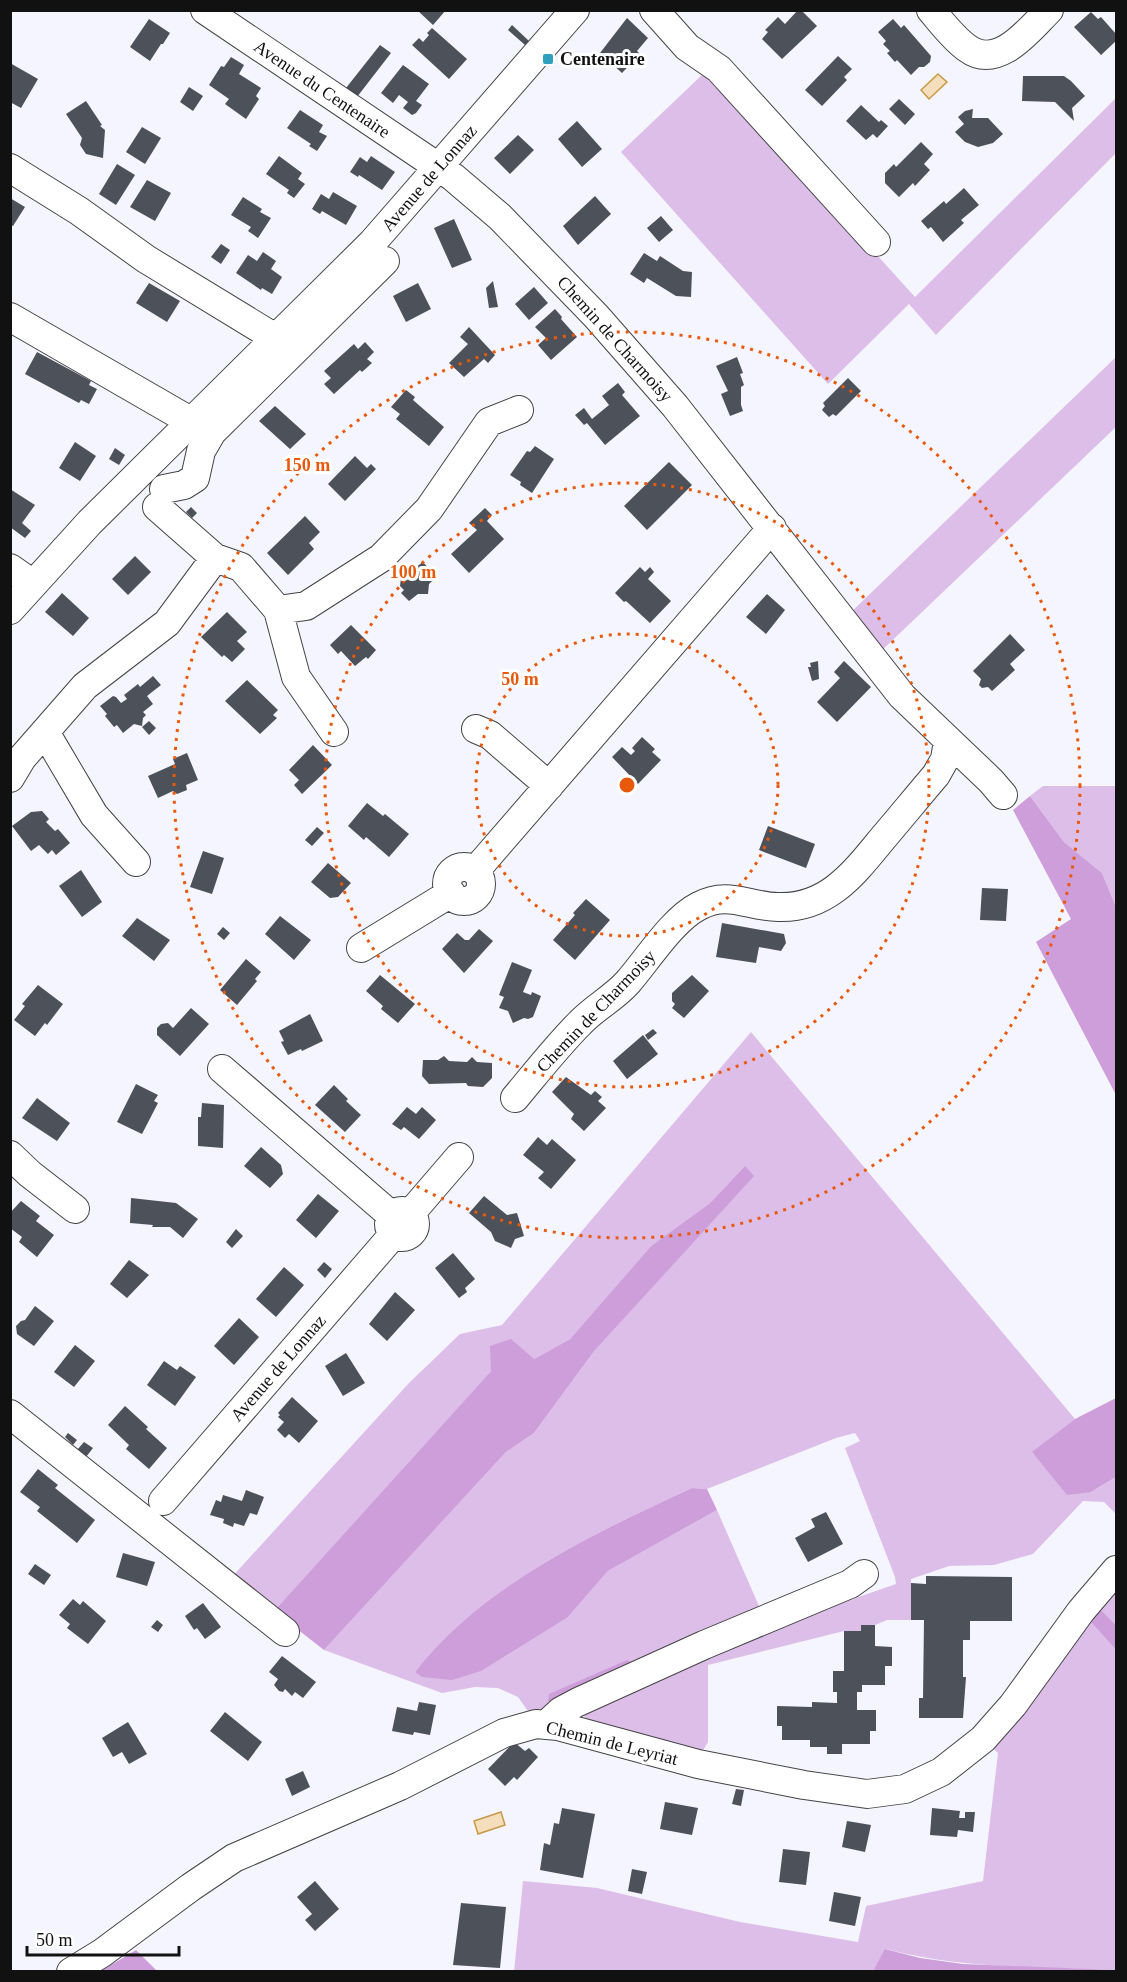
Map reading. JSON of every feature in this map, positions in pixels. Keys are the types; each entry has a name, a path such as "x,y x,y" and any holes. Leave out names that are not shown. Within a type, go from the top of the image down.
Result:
{"street":[{"name":"Avenue du Centenaire","path":"205,10 439,168"},
{"name":"Avenue de Lonnaz","path":"10,610 22,576 62,551 364,251 575,10"},
{"path":"654,10 687,47 719,69 876,242"},
{"path":"931,10 969,50 986,55 995,54 1011,46 1049,10"},
{"path":"10,168 78,211 146,259 277,339"},
{"name":"Chemin de Charmoisy","path":"439,168 483,202 596,316 675,405 902,696 1003,795"},
{"path":"120,493 137,509 149,511 160,498 195,478 201,451 212,432 385,261"},
{"path":"10,317 192,422"},
{"path":"278,610 306,606 381,558 429,509 489,422 519,410"},
{"path":"146,467 158,479 160,498 215,558 241,567 278,610 296,677 334,732"},
{"path":"361,948 451,893 448,882 453,872 464,867 475,871 772,528"},
{"path":"10,778 22,758 85,686 167,623 215,558"},
{"path":"476,729 490,735 549,786"},
{"path":"45,732 94,815 135,862"},
{"name":"Chemin de Charmoisy","path":"515,1098 567,1036 588,1015 613,997 689,912 713,900 726,898 765,906 793,907 820,900 843,884 936,776 945,759 948,741"},
{"path":"222,1068 398,1222"},
{"path":"10,1155 30,1174 75,1209"},
{"name":"Avenue de Lonnaz","path":"147,1522 168,1514 164,1501 398,1222 459,1157"},
{"path":"10,1414 285,1632"},
{"name":"Chemin de Leyriat","path":"71,1971 110,1947 234,1858 400,1786 504,1732 525,1726 547,1724 698,1764 814,1787 867,1794 905,1789 948,1768 983,1738 1013,1705 1081,1611 1116,1570"},
{"path":"547,1724 561,1711 578,1702 704,1645 850,1584 864,1574"}],"shaded area":[{"path":"711,72 915,297 1116,98 1116,153 936,335 909,304 828,384 621,152 702,75 705,77"},
{"path":"938,74 947,82 929,99 921,90"},
{"path":"1116,357 1116,427 877,655 847,616"},
{"path":"1043,786 1116,786 1116,907 1102,873 1064,842 1030,796"},
{"path":"1030,796 1064,842 1102,873 1116,907 1116,1095 1036,942 1071,919 1013,810"},
{"path":"751,1032 1075,1419 1032,1453 1091,1492 1116,1477 1116,1514 1104,1502 1083,1501 1033,1554 994,1565 949,1566 911,1579 911,1620 887,1620 875,1625 862,1625 861,1631 844,1631 708,1665 708,1742 702,1752 587,1721 583,1714 659,1677 737,1644 896,1584 845,1448 860,1441 855,1433 836,1438 707,1489 692,1488 579,1543 507,1587 473,1613 442,1641 415,1672 568,1617 608,1571 717,1510 762,1613 530,1714 518,1697 498,1688 475,1687 442,1693 324,1650 506,1452 534,1433 595,1350 745,1166 710,1203 651,1246 570,1339 534,1359 491,1371 274,1611 231,1578 409,1383 460,1334 502,1325"},
{"path":"745,1166 754,1176 595,1350 534,1433 506,1452 324,1650 274,1611 491,1371 490,1346 511,1339 534,1359 570,1339 651,1246 710,1203"},
{"path":"1116,1398 1116,1477 1091,1492 1067,1495 1032,1452 1075,1419"},
{"path":"692,1488 707,1489 717,1510 608,1571 568,1617 481,1671 452,1680 422,1677 415,1672 442,1641 507,1587 579,1543"},
{"path":"1116,1582 1116,1625 1096,1605"},
{"path":"1090,1599 1116,1625 1116,1650 1081,1611"},
{"path":"1081,1611 1116,1650 1116,1970 971,1964 914,1956 886,1949 873,1971 514,1972 523,1881 597,1888 740,1922 858,1942 866,1906 983,1881 998,1753 983,1739"},
{"path":"627,1660 634,1663 551,1704 548,1700 549,1694"},
{"path":"501,1812 505,1825 478,1834 474,1821"},
{"path":"885,1949 920,1958 963,1964 1116,1971 873,1971"},
{"path":"136,1950 157,1971 101,1971"}],"building":[{"path":"417,10 446,10 433,25"},
{"path":"798,10 801,10 817,26 782,59 762,39 768,32 765,30 778,17 785,24"},
{"path":"1091,12 1098,19 1101,17 1116,34 1116,41 1101,55 1074,27"},
{"path":"627,18 648,38 637,51 640,54 622,73 600,53"},
{"path":"149,19 170,33 150,61 130,47"},
{"path":"893,19 901,28 904,25 931,56 930,62 924,67 919,67 911,75 887,53 890,51 883,44 886,41 878,32"},
{"path":"512,25 529,41 525,45 508,30"},
{"path":"432,28 467,59 449,79 412,45 419,38 423,42"},
{"path":"380,45 391,53 357,97 346,88"},
{"path":"838,56 852,69 844,77 847,80 822,106 805,90"},
{"path":"231,57 244,65 239,74 261,88 256,96 259,99 246,119 225,104 229,99 209,85 221,66 224,67"},
{"path":"10,63 38,79 21,108 10,102"},
{"path":"403,65 429,84 416,101 422,105 412,115 403,108 408,102 399,95 393,103 381,93"},
{"path":"1023,76 1064,76 1071,81 1085,96 1072,108 1074,121 1055,102 1022,101"},
{"path":"189,87 203,96 193,111 180,102"},
{"path":"899,99 915,114 905,125 889,109"},
{"path":"86,101 102,125 100,126 105,130 103,158 86,154 80,145 82,138 66,114"},
{"path":"861,105 879,122 881,120 888,126 877,138 873,134 866,140 846,121"},
{"path":"973,109 972,118 988,118 1003,134 993,143 978,147 965,142 955,132 964,124 958,117 965,111"},
{"path":"300,110 323,125 319,132 327,136 317,151 309,146 311,144 287,128"},
{"path":"577,121 602,149 582,167 558,139"},
{"path":"142,127 161,138 145,164 126,152"},
{"path":"518,135 534,150 510,174 494,158"},
{"path":"921,142 933,154 924,164 930,170 915,186 913,183 899,197 885,183 885,173 894,164 896,167"},
{"path":"279,156 302,173 298,179 305,184 294,198 287,193 289,190 266,174"},
{"path":"371,156 395,172 382,190 350,172 360,157 367,162"},
{"path":"117,164 135,175 116,205 99,194"},
{"path":"147,180 171,193 155,221 130,207"},
{"path":"964,188 979,205 961,220 964,223 943,242 931,227 928,229 921,221 944,201 946,204"},
{"path":"333,192 357,206 346,225 322,211 320,214 312,209 321,194 329,199"},
{"path":"595,196 611,214 578,245 563,226"},
{"path":"243,197 262,209 260,212 271,218 258,238 248,231 251,227 231,215"},
{"path":"10,198 25,207 13,226 10,225"},
{"path":"661,216 673,230 659,242 647,228"},
{"path":"454,219 472,260 452,268 434,228"},
{"path":"221,244 230,250 221,264 211,257"},
{"path":"263,252 276,261 271,269 282,277 272,294 262,288 261,290 236,273 248,255 257,261"},
{"path":"644,253 657,261 660,256 683,271 692,272 691,297 676,296 647,278 644,283 630,274"},
{"path":"493,281 498,307 489,308 486,288"},
{"path":"149,283 180,301 167,322 136,303"},
{"path":"418,283 431,309 406,322 393,296"},
{"path":"534,287 548,303 529,320 515,304"},
{"path":"555,309 577,337 551,360 538,345 546,338 535,327"},
{"path":"469,327 495,355 488,363 484,359 464,377 449,363 468,344 460,337"},
{"path":"365,342 374,352 367,359 372,363 362,372 360,370 334,394 324,384 331,378 324,371 354,344 358,349"},
{"path":"37,352 91,381 89,385 97,389 89,404 81,400 79,403 25,374"},
{"path":"737,357 743,373 740,374 744,385 741,387 743,411 730,416 721,394 728,391 716,366"},
{"path":"848,378 861,391 836,416 833,414 829,417 822,410 825,406 823,403"},
{"path":"618,383 625,392 622,395 640,416 605,445 587,423 584,425 575,415 584,408 592,419 609,405 602,396"},
{"path":"406,390 415,397 413,400 444,427 429,446 396,419 400,414 391,407"},
{"path":"275,406 306,434 290,449 259,421"},
{"path":"75,442 96,456 80,481 59,468"},
{"path":"535,446 554,459 532,493 510,475 527,451 530,452"},
{"path":"115,448 125,455 119,465 109,459"},
{"path":"355,456 367,468 371,464 376,469 345,501 328,484"},
{"path":"669,462 692,485 647,530 624,506"},
{"path":"10,489 35,505 22,523 31,531 25,538 10,527"},
{"path":"191,507 197,513 192,518 186,512"},
{"path":"485,508 492,515 487,521 504,539 469,573 451,554 477,530 469,523"},
{"path":"305,516 320,532 309,543 314,549 288,575 267,553"},
{"path":"135,556 151,572 128,595 112,579"},
{"path":"423,562 436,577 429,584 428,594 418,594 409,601 401,593 404,590 400,586 401,578"},
{"path":"640,567 645,572 650,567 654,572 648,579 671,601 650,623 615,593"},
{"path":"62,593 89,618 73,636 45,612"},
{"path":"767,594 785,610 766,634 746,617"},
{"path":"227,612 247,632 237,641 245,649 232,662 224,655 222,657 201,637"},
{"path":"351,625 376,650 368,659 366,657 355,666 341,651 338,654 330,645"},
{"path":"1010,634 1025,650 1010,664 1015,670 992,691 988,687 982,688 979,685 981,679 973,671"},
{"path":"818,661 819,679 812,681 808,667 811,667 810,663"},
{"path":"844,661 871,687 837,722 817,702 840,678 834,672"},
{"path":"153,676 161,685 147,696 153,704 143,712 146,715 142,726 134,724 123,733 117,725 114,727 100,706 113,696 121,703 127,699 124,695 138,684 140,687"},
{"path":"247,680 278,710 273,715 277,718 260,734 225,701"},
{"path":"149,721 156,728 149,735 142,727"},
{"path":"642,737 655,749 652,752 661,760 638,784 612,757 622,747 631,755 635,751 632,748"},
{"path":"313,745 332,765 302,794 294,785 299,780 289,770"},
{"path":"187,753 198,780 186,785 187,790 177,794 173,791 158,798 148,776 175,764 173,759"},
{"path":"367,803 383,816 385,814 409,834 389,857 366,837 364,840 348,826"},
{"path":"42,811 49,819 46,822 55,831 58,829 70,843 56,855 52,850 48,854 39,845 31,851 12,826 31,812"},
{"path":"768,826 815,844 806,868 759,850"},
{"path":"317,827 324,833 312,846 305,840"},
{"path":"203,851 224,858 212,894 190,887"},
{"path":"328,863 351,883 338,897 330,898 311,882"},
{"path":"81,870 102,902 82,917 59,886"},
{"path":"982,888 1008,889 1006,921 980,920"},
{"path":"586,899 610,920 575,960 553,940"},
{"path":"280,916 311,940 294,960 265,934"},
{"path":"137,918 170,940 154,961 122,936"},
{"path":"722,923 784,934 786,943 781,951 759,947 756,963 716,957"},
{"path":"223,927 230,933 224,940 217,934"},
{"path":"479,929 493,941 464,973 442,949 457,933 465,940 469,940"},
{"path":"246,959 261,972 255,979 257,981 237,1005 220,990"},
{"path":"512,962 532,970 523,992 531,995 532,992 541,996 533,1017 513,1023 508,1011 499,1008 504,997 499,995"},
{"path":"380,975 415,1004 398,1023 381,1009 383,1006 366,991"},
{"path":"692,975 709,991 684,1018 672,1008 675,1004 672,1001 672,993"},
{"path":"38,985 63,1004 35,1036 14,1020 25,1006 22,1004"},
{"path":"191,1008 209,1024 180,1056 157,1035 157,1028 161,1024 168,1023 173,1028"},
{"path":"310,1014 323,1041 288,1055 281,1042 284,1041 279,1031"},
{"path":"653,1029 657,1033 648,1040 645,1035"},
{"path":"643,1035 658,1054 627,1079 613,1061"},
{"path":"444,1056 449,1061 467,1062 472,1057 477,1062 492,1063 492,1078 483,1087 468,1086 466,1083 429,1084 422,1076 423,1060 438,1060"},
{"path":"566,1077 591,1095 595,1091 602,1097 598,1101 606,1108 584,1131 571,1119 574,1114 552,1092"},
{"path":"136,1084 158,1095 154,1101 158,1103 142,1134 117,1122"},
{"path":"334,1085 361,1115 345,1132 315,1105"},
{"path":"37,1098 70,1123 57,1141 22,1118"},
{"path":"202,1103 224,1105 223,1148 198,1146 198,1117 201,1117"},
{"path":"407,1107 416,1114 422,1107 436,1120 419,1139 404,1127 401,1130 392,1124"},
{"path":"538,1137 547,1145 552,1139 576,1160 551,1189 538,1178 544,1172 523,1155"},
{"path":"261,1147 281,1165 283,1174 270,1188 244,1166"},
{"path":"318,1194 339,1211 316,1238 296,1220"},
{"path":"484,1196 507,1215 517,1213 524,1236 515,1239 511,1248 495,1241 491,1232 469,1213"},
{"path":"131,1198 176,1203 198,1219 183,1238 170,1227 130,1223"},
{"path":"21,1201 40,1216 36,1221 54,1235 37,1257 19,1242 22,1237 10,1228 10,1213"},
{"path":"236,1229 243,1236 232,1248 226,1242"},
{"path":"453,1253 475,1279 465,1288 467,1292 459,1298 435,1268"},
{"path":"129,1260 149,1275 127,1298 110,1284"},
{"path":"324,1262 332,1269 325,1278 317,1270"},
{"path":"284,1267 304,1285 276,1317 256,1299"},
{"path":"395,1292 415,1310 387,1341 369,1324"},
{"path":"35,1306 54,1321 34,1346 17,1334 16,1326 25,1320"},
{"path":"239,1318 259,1337 234,1365 214,1346"},
{"path":"75,1345 95,1361 74,1387 54,1372"},
{"path":"346,1353 365,1383 343,1396 325,1366"},
{"path":"164,1361 177,1370 180,1366 196,1377 175,1406 147,1385"},
{"path":"292,1397 318,1421 299,1443 289,1434 285,1438 277,1430 284,1422 278,1417 280,1415 278,1413"},
{"path":"125,1406 167,1448 149,1469 126,1449 129,1445 108,1425"},
{"path":"68,1433 77,1440 73,1445 65,1437"},
{"path":"84,1442 93,1448 86,1457 77,1450"},
{"path":"38,1469 58,1485 55,1488 95,1520 77,1543 37,1511 40,1507 20,1492"},
{"path":"246,1490 264,1497 257,1515 250,1513 244,1526 234,1523 233,1527 223,1523 224,1519 210,1515 216,1500 221,1502 223,1495 242,1501"},
{"path":"826,1512 843,1544 808,1562 795,1538 815,1527 811,1519"},
{"path":"123,1553 155,1562 147,1586 116,1577"},
{"path":"35,1564 51,1575 44,1585 28,1574"},
{"path":"926,1576 1012,1577 1012,1621 970,1621 970,1640 963,1640 963,1677 966,1677 963,1718 919,1718 919,1698 923,1698 924,1620 911,1620 911,1583 926,1584"},
{"path":"73,1599 80,1605 83,1601 106,1621 88,1644 67,1628 70,1624 59,1615"},
{"path":"203,1603 221,1627 205,1639 197,1628 194,1630 185,1616"},
{"path":"157,1620 163,1625 158,1632 151,1627"},
{"path":"861,1625 875,1625 875,1646 892,1647 892,1666 885,1666 885,1685 862,1685 862,1692 857,1692 857,1710 876,1710 876,1731 870,1731 870,1744 842,1744 842,1754 827,1754 827,1747 810,1747 810,1740 782,1740 782,1726 777,1726 777,1706 812,1707 812,1702 837,1703 837,1692 833,1692 833,1671 844,1671 844,1631 861,1631"},
{"path":"282,1656 316,1682 303,1698 295,1692 292,1696 285,1689 283,1692 279,1691 274,1685 278,1679 269,1672"},
{"path":"419,1702 436,1705 430,1735 392,1731 397,1707 417,1711"},
{"path":"225,1712 262,1742 248,1761 210,1731"},
{"path":"128,1722 147,1754 129,1764 122,1752 113,1757 102,1738"},
{"path":"514,1742 525,1751 529,1748 538,1757 517,1780 514,1777 505,1786 488,1769"},
{"path":"303,1771 310,1787 292,1796 285,1779"},
{"path":"736,1789 744,1790 741,1806 732,1804"},
{"path":"665,1802 698,1808 692,1835 660,1829"},
{"path":"562,1808 595,1814 583,1878 540,1870 544,1843 550,1845 554,1823 559,1824"},
{"path":"932,1808 960,1811 959,1818 965,1818 965,1812 975,1812 973,1832 958,1830 957,1837 930,1835"},
{"path":"847,1821 871,1825 865,1852 842,1847"},
{"path":"783,1849 810,1852 806,1885 779,1882"},
{"path":"632,1869 647,1872 642,1894 628,1891"},
{"path":"315,1881 339,1909 315,1931 305,1920 312,1914 297,1897"},
{"path":"834,1892 861,1897 855,1926 829,1921"},
{"path":"461,1903 506,1907 500,1968 453,1965"}],"place":[{"name":"Centenaire","path":"548,59"}]}
